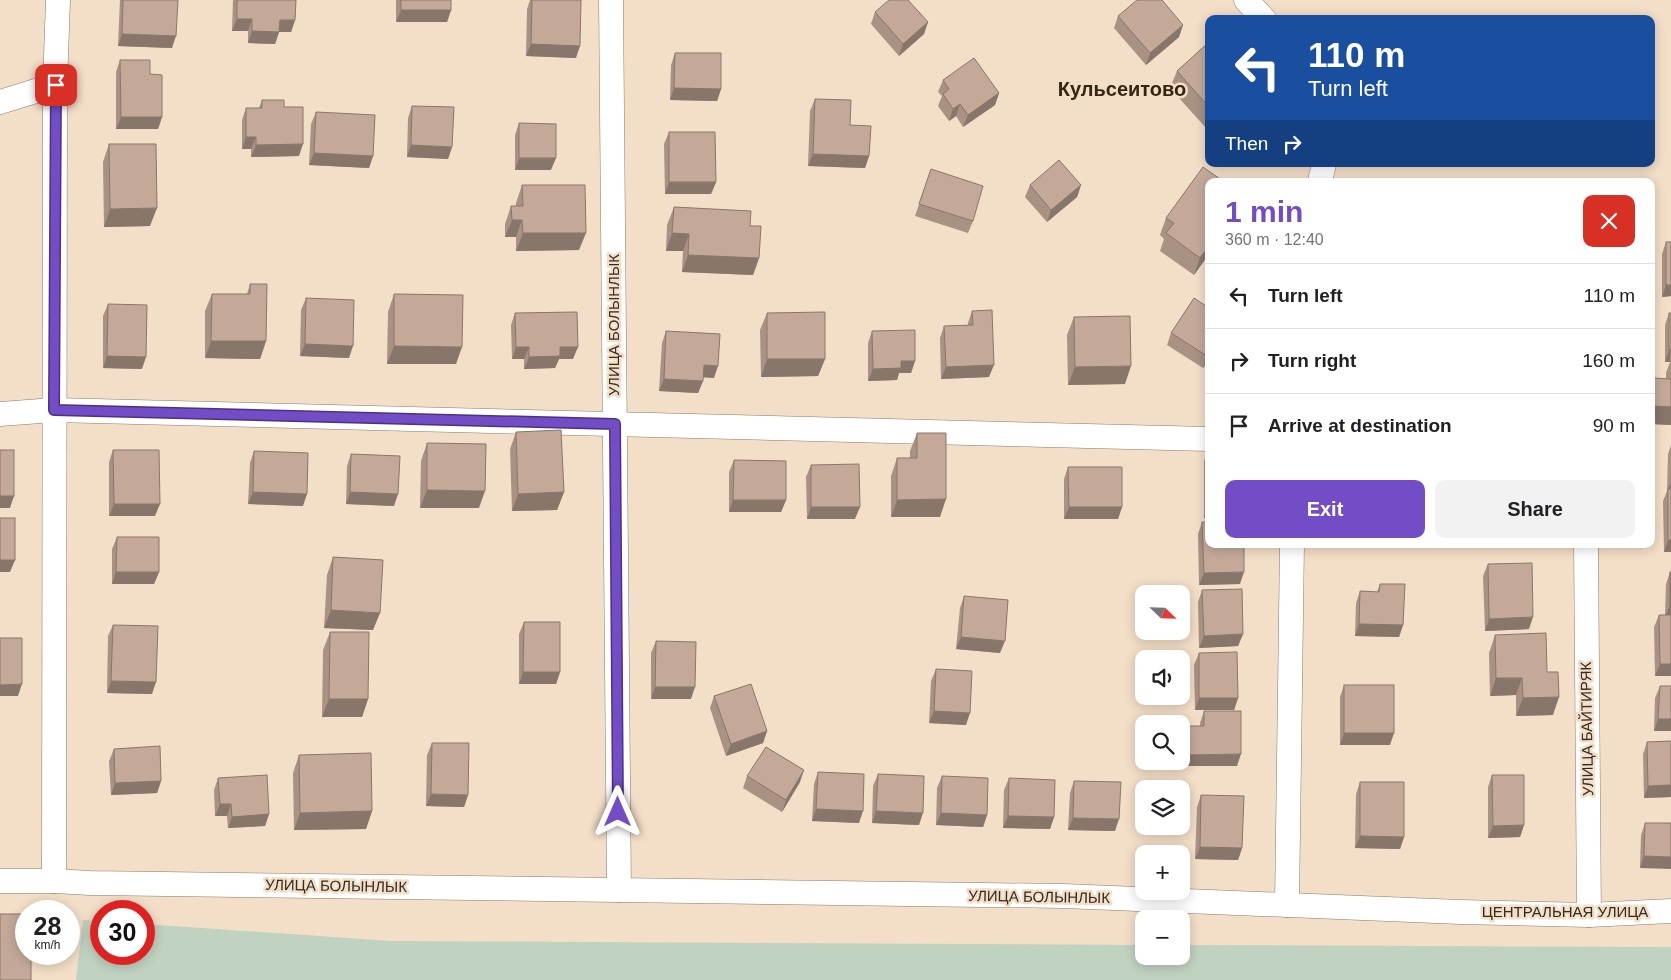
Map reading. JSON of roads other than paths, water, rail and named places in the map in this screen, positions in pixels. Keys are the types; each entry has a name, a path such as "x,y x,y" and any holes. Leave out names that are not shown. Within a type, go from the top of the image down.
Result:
{"street":[{"path":"54,881 54,410 58,0"},
{"name":"УЛИЦА БОЛЫНЛЫК","path":"612,0 619,890"},
{"path":"1246,0 1260,15"},
{"path":"0,102 56,85"},
{"path":"0,414 54,410 1205,439"},
{"path":"1288,905 1292,548"},
{"name":"УЛИЦА БАЙТИРЯК","path":"1586,548 1589,914"},
{"name":"УЛИЦА БОЛЫНЛЫК","path":"0,881 1064,896 1460,912"},
{"name":"ЦЕНТРАЛЬНАЯ УЛИЦА","path":"1460,912 1589,914 1671,911"}],"district":[{"name":"Кульсеитово","path":"1122,89"}]}
